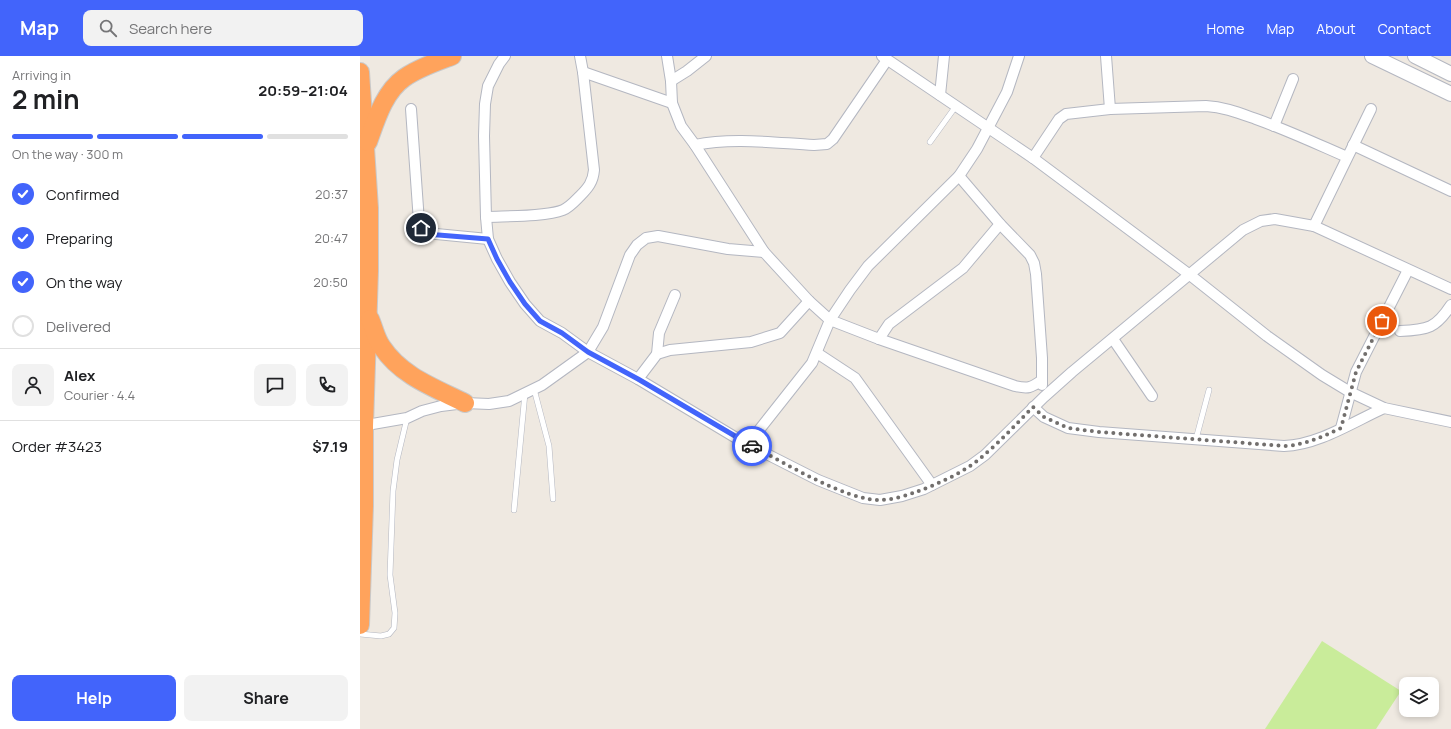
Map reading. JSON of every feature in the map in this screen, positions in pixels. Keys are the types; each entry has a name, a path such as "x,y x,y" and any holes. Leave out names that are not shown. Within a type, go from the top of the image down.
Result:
{"highway":[{"path":"366,148 378,115 394,87 404,78 423,67 452,56"},
{"path":"360,72 366,148 365,208 367,313 362,426 364,506 360,625"},
{"path":"367,313 381,346 393,361 408,374 464,403"}],"street":[{"path":"505,56 499,64 488,86 485,104 484,136 486,217 488,239 510,282 525,304 540,321 562,333 588,352 638,379 748,444 818,480 863,498 880,500 895,498 932,485 965,469 985,455 1044,396 1243,230 1261,221 1275,219 1314,226 1451,289"},
{"path":"486,217 549,213 564,210 587,189 593,180 594,170 580,56"},
{"path":"667,56 671,81 672,103 681,126 695,145 764,252 809,302 830,320 879,339 1014,386 1026,389 1042,380"},
{"path":"671,81 706,56"},
{"path":"940,95 944,56"},
{"path":"748,444 812,363 830,320 868,266 959,176 977,149 1007,92 1019,56"},
{"path":"1106,56 1110,109"},
{"path":"1372,56 1451,94"},
{"path":"1415,56 1451,74"},
{"path":"695,145 708,142 728,141 814,145 827,144 833,139 885,58 1033,158 1190,275 1267,336 1322,375 1350,392 1384,408 1451,422"},
{"path":"583,72 672,103"},
{"path":"1274,126 1293,79"},
{"path":"1033,158 1059,119 1066,114 1110,109 1206,106 1218,107 1274,126 1346,157"},
{"path":"411,109 418,222 421,228 426,234 488,239"},
{"path":"1314,226 1346,157 1372,109"},
{"path":"1353,145 1451,191"},
{"path":"959,176 1000,224 1030,255 1034,263 1040,320 1044,396"},
{"path":"879,339 889,324 963,268 1000,224"},
{"path":"362,426 407,418 422,411 441,406 464,403 489,404 509,400 542,385 588,352 603,327 630,255 637,245 646,238 658,236 728,249 764,252"},
{"path":"1341,428 1356,372 1408,270"},
{"path":"638,379 657,354 659,333 675,295"},
{"path":"657,354 670,350 751,342 767,338 780,333 809,302"},
{"path":"1400,331 1426,329 1435,324 1451,304"},
{"path":"1113,339 1152,396"},
{"path":"817,353 855,378 932,485"},
{"path":"1033,407 1044,417 1068,428 1099,432 1284,446 1298,446 1313,441 1384,408"}],"lane":[{"path":"930,142 956,106"},
{"path":"1196,439 1209,390"},
{"path":"530,391 549,446 553,499"},
{"path":"514,510 530,391"},
{"path":"360,634 381,636 389,634 394,628 395,613 390,575 393,491 397,460 407,418"}],"green space":[{"path":"1322,641 1399,690 1399,694 1376,729 1265,729"}],"way so far":[{"path":"752,446 818,480 843,491 863,498 880,500 902,496 924,489 970,466 985,455 1033,407 1044,417 1068,428 1099,432 1298,446 1341,428 1356,372 1382,321"}],"route":[{"path":"421,228 426,234 488,239 510,282 525,304 540,321 562,333 588,352 638,379 752,446"}]}
